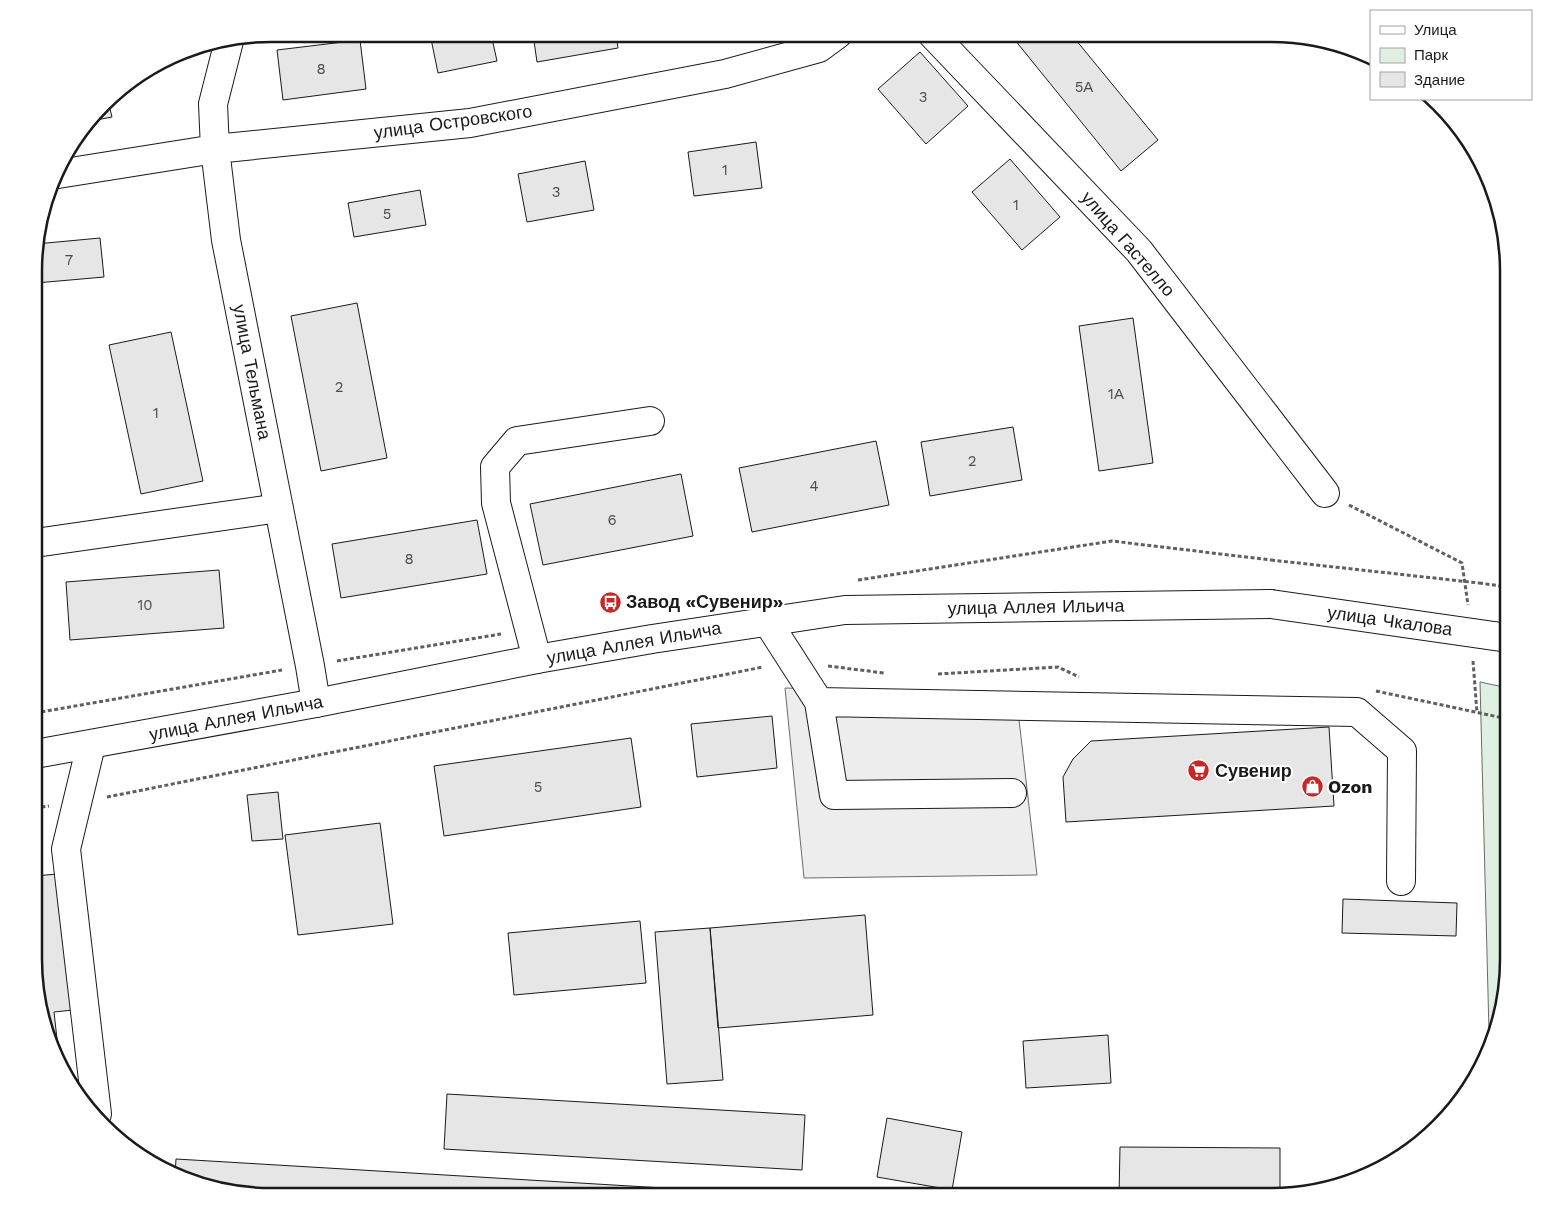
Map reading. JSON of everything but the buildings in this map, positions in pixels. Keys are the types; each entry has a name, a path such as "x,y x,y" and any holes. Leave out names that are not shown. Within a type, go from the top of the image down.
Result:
{"street":[{"name":"улица Островского","path":"65,173 215,150 470,124 725,74 819,48 827,42"},
{"name":"улица Гастелло","path":"940,42 1139,251 1325,492"},
{"name":"улица Тельмана","path":"228,47 213,104 215,150 226,240 316,704"},
{"path":"537,659 496,503 495,467 517,441 650,421"},
{"path":"42,542 279,508"},
{"name":"улица Аллея Ильича","path":"42,753 316,704 537,659 767,620 845,610 1271,604"},
{"name":"улица Чкалова","path":"1271,604 1500,637"},
{"path":"767,620 819,702 834,795 1012,793"},
{"path":"819,702 1357,712 1402,751 1401,881"},
{"path":"91,745 66,849 95,1104"}],"path":[{"path":"1325,492 1462,563 1469,609"},
{"path":"1271,560 1500,586"},
{"path":"1473,656 1477,713"},
{"path":"42,807 76,803 793,661 886,673"},
{"path":"934,674 1058,667 1082,679"},
{"path":"1368,689 1500,717"}],"green space":[{"path":"1480,682 1500,686 1500,958 1498,988 1489,1027"}],"shaded area":[{"path":"785,688 1016,694 1037,875 804,878"}],"place":[{"name":"Завод «Сувенир»","path":"610,602"},
{"name":"Сувенир","path":"1199,771"},
{"name":"Ozon","path":"1312,787"}]}
